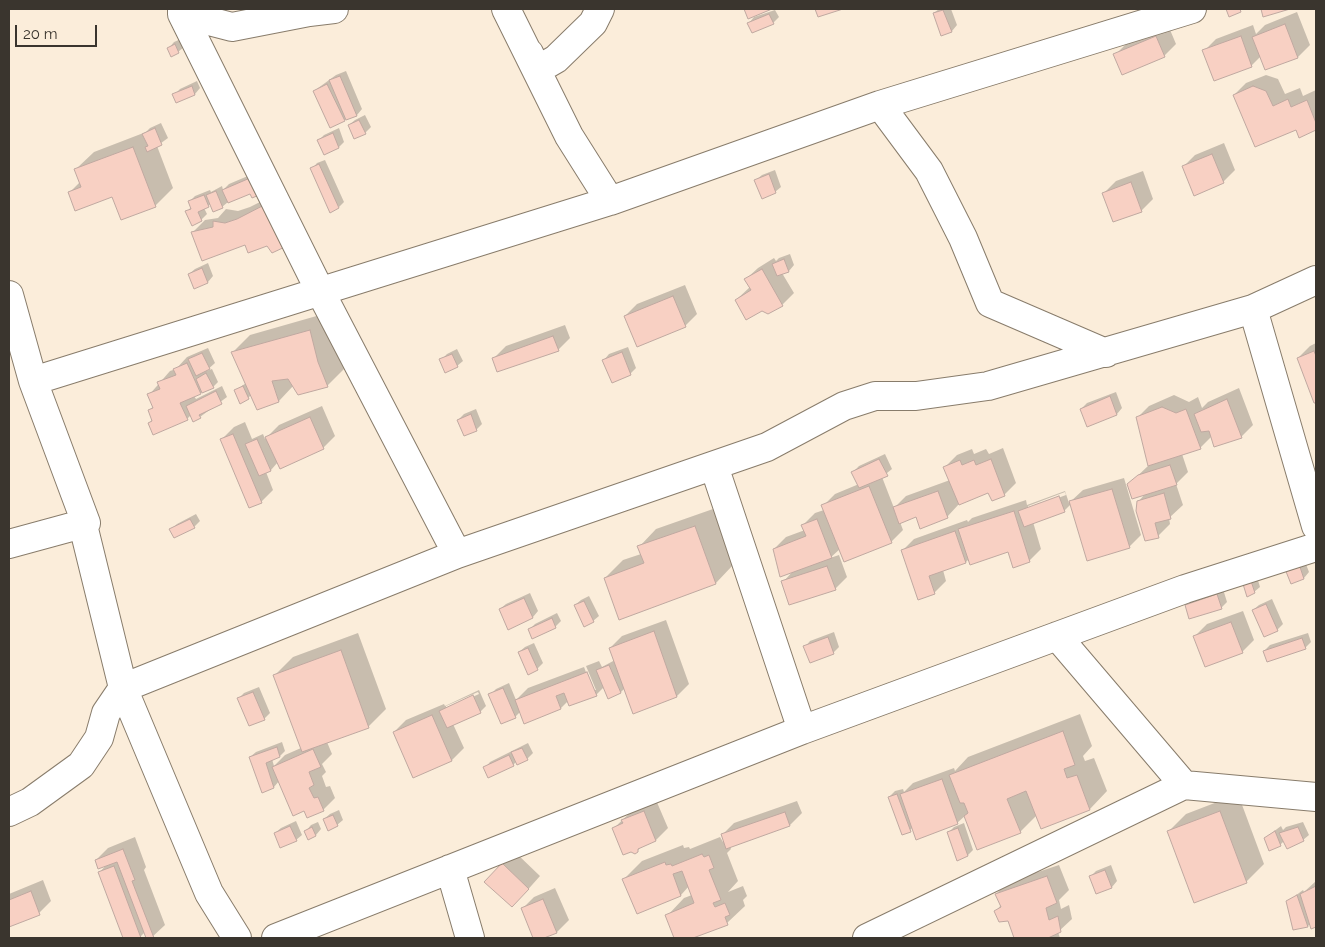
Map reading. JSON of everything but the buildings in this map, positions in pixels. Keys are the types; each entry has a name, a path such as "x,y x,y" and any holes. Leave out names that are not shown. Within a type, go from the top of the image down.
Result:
{"street":[{"path":"182,12 232,27 334,9"},
{"path":"506,9 538,70 556,59 593,23 600,9"},
{"path":"506,9 569,136 610,201"},
{"path":"33,381 610,201 880,104 1192,9"},
{"path":"182,12 320,291 457,554"},
{"path":"880,104 929,171 963,238 990,303 1106,353"},
{"path":"9,812 30,802 81,765 99,738 106,713 123,688 457,554 767,447 844,406 876,396 916,396 988,386 1253,310 1316,280"},
{"path":"9,295 33,381 86,523 83,525 123,688 209,893 237,938"},
{"path":"1253,310 1316,526"},
{"path":"714,466 802,730"},
{"path":"9,544 86,523"},
{"path":"276,938 802,730 1185,589 1316,547"},
{"path":"1057,636 1184,785"},
{"path":"867,938 1184,785 1316,797"},
{"path":"450,869 470,938"}]}
